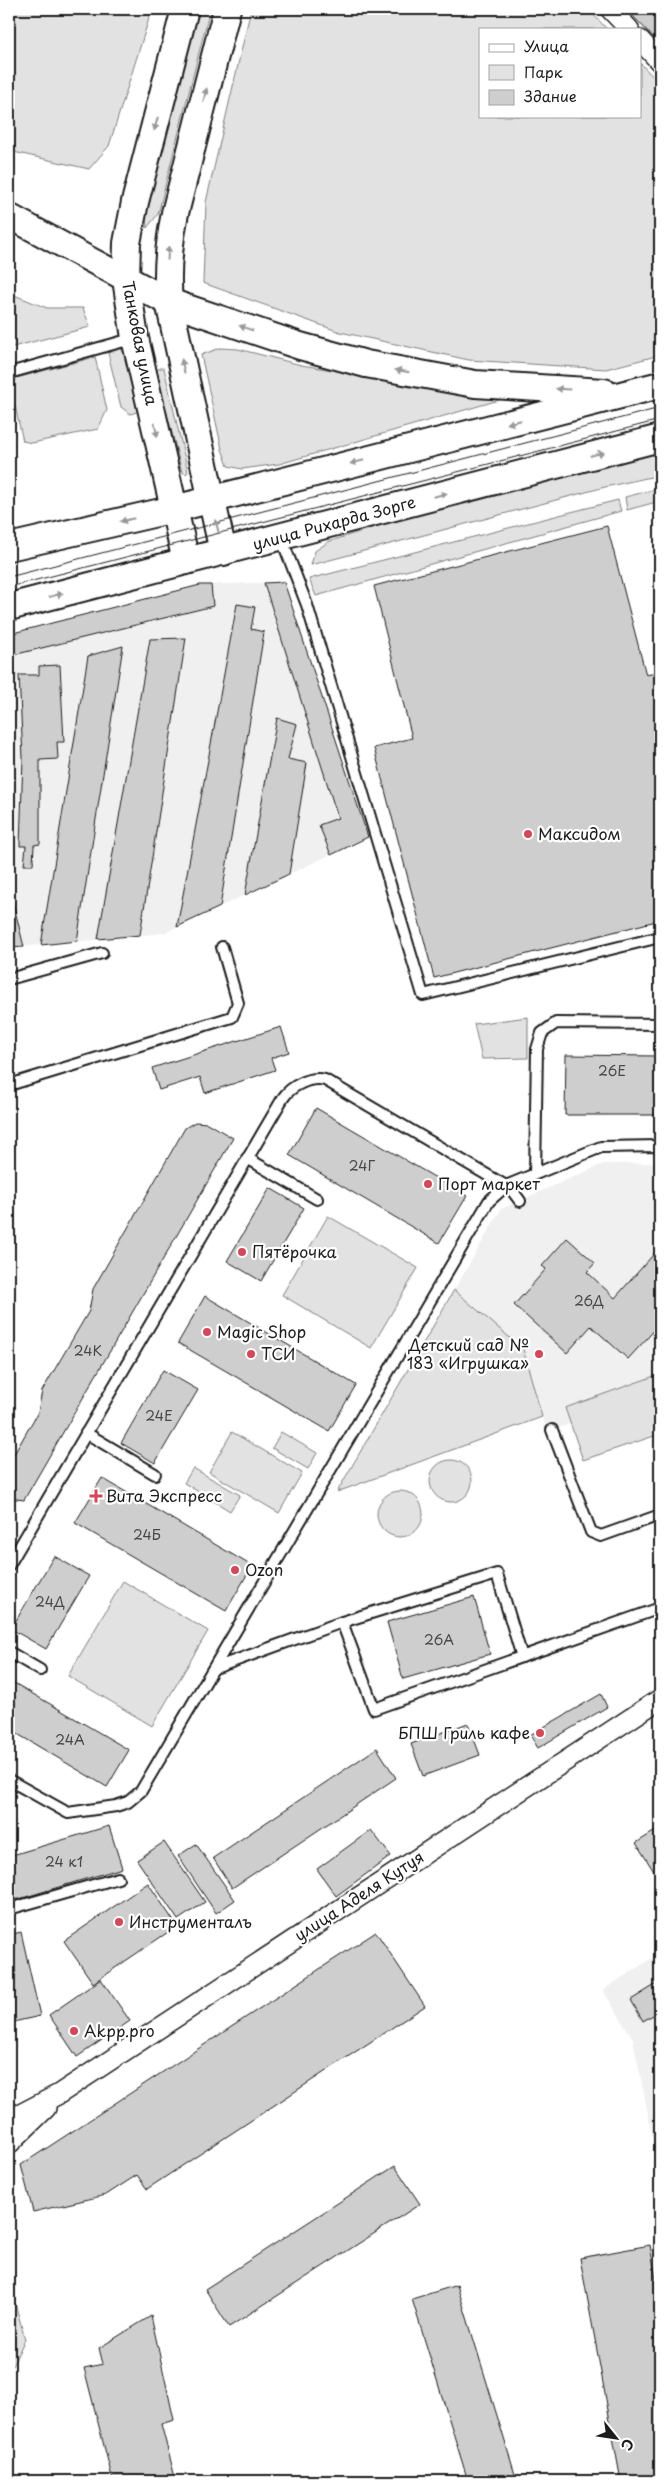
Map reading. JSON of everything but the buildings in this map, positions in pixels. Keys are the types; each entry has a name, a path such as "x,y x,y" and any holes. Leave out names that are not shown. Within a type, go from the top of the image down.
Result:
{"main road":[{"name":"Танковая улица","path":"186,9 135,202 127,243 126,279 135,338 186,561"},
{"path":"223,552 170,302 167,275 169,243 227,9"},
{"path":"126,279 170,302 300,346 366,364 475,384 629,393"},
{"path":"9,547 211,500 660,385"},
{"name":"улица Рихарда Зорге","path":"9,608 660,438"}],"street":[{"path":"610,9 628,28"},
{"path":"642,42 660,62"},
{"path":"9,216 126,279"},
{"name":"улица Аделя Кутуя","path":"59,2094 660,1699"},
{"path":"9,2120 59,2094"},
{"path":"9,2144 59,2094"}],"lane":[{"path":"9,373 135,338"},
{"path":"281,536 307,605 423,995 660,937"},
{"path":"9,1084 232,1017 238,1003 222,947"},
{"path":"9,979 102,953"},
{"path":"535,1174 538,1049 542,1033 556,1024 660,1024"},
{"path":"9,1565 285,1094 294,1087 312,1080 321,1079 507,1186 520,1201"},
{"path":"9,1780 68,1813 116,1806 128,1802 141,1791 485,1207 494,1196 507,1186 606,1146 660,1146"},
{"path":"247,1158 317,1199"},
{"path":"552,1430 591,1532 602,1536 660,1515"},
{"path":"86,1434 155,1474"},
{"path":"215,1668 342,1622 497,1574 522,1657"},
{"path":"342,1622 374,1709 660,1608"},
{"path":"9,1652 40,1670"},
{"path":"9,1908 118,1878"}],"shaded area":[{"path":"284,582 368,837 164,933 9,948 9,634 200,585"},
{"name":"Детский сад № 183 «Игрушка»","path":"660,1163 660,1434 583,1460 570,1424 548,1432 542,1417 338,1492 501,1209 603,1164"},
{"path":"660,1953 660,2174 633,2039 603,1990"}],"green space":[{"path":"9,9 152,9 109,146 89,169 9,151"},
{"path":"198,9 210,9 158,214 147,228 145,212"},
{"path":"251,9 588,9 606,28 479,28 479,118 642,118 642,65 660,84 660,355 606,369 469,360 340,332 203,283 206,202"},
{"path":"9,293 47,308 83,308 90,327 9,348"},
{"path":"120,348 129,359 144,410 130,414 121,407 108,353"},
{"path":"220,348 238,349 301,365 506,398 279,464 242,469 228,466 222,449 201,355"},
{"path":"95,357 107,410 98,429 32,443 23,441 9,380"},
{"path":"164,368 188,472 186,474 182,472 156,371"},
{"path":"660,450 660,475 605,487 311,565 315,551 328,542 420,512"},
{"path":"660,488 660,501 627,510 625,497"},
{"path":"618,500 621,511 316,596 309,579"},
{"path":"528,1017 528,1058 482,1059 474,1024"},
{"path":"328,1216 418,1268 371,1348 282,1295"},
{"path":"454,1290 523,1349 542,1417 337,1492"},
{"path":"660,1374 660,1434 583,1460 565,1408"},
{"path":"232,1432 302,1473 279,1513 209,1472"},
{"path":"281,1432 317,1453 308,1469 272,1448"},
{"path":"451,1460 466,1466 472,1481 466,1496 451,1502 436,1496 430,1481 436,1466"},
{"path":"193,1468 240,1495 230,1511 184,1483"},
{"path":"400,1491 413,1495 419,1501 423,1514 419,1527 413,1533 400,1537 387,1533 381,1527 377,1514 381,1501 387,1495"},
{"path":"123,1581 208,1631 152,1726 68,1676"},
{"path":"9,2302 15,2303 25,2339 9,2373"}],"tram line":[{"path":"9,577 660,408"},
{"path":"9,587 660,420"}],"place":[{"name":"Максидом","path":"528,834"},
{"name":"Порт маркет","path":"428,1184"},
{"name":"Пятёрочка","path":"242,1252"},
{"name":"Magic Shop","path":"207,1332"},
{"name":"ТСИ","path":"251,1354"},
{"name":"Детский сад № 183 «Игрушка»","path":"539,1354"},
{"name":"Вита Экспресс","path":"96,1496"},
{"name":"Ozon","path":"235,1570"},
{"name":"БПШ Гриль кафе","path":"540,1733"},
{"name":"Инструменталъ","path":"119,1922"},
{"name":"Akpp.pro","path":"74,2031"}]}
